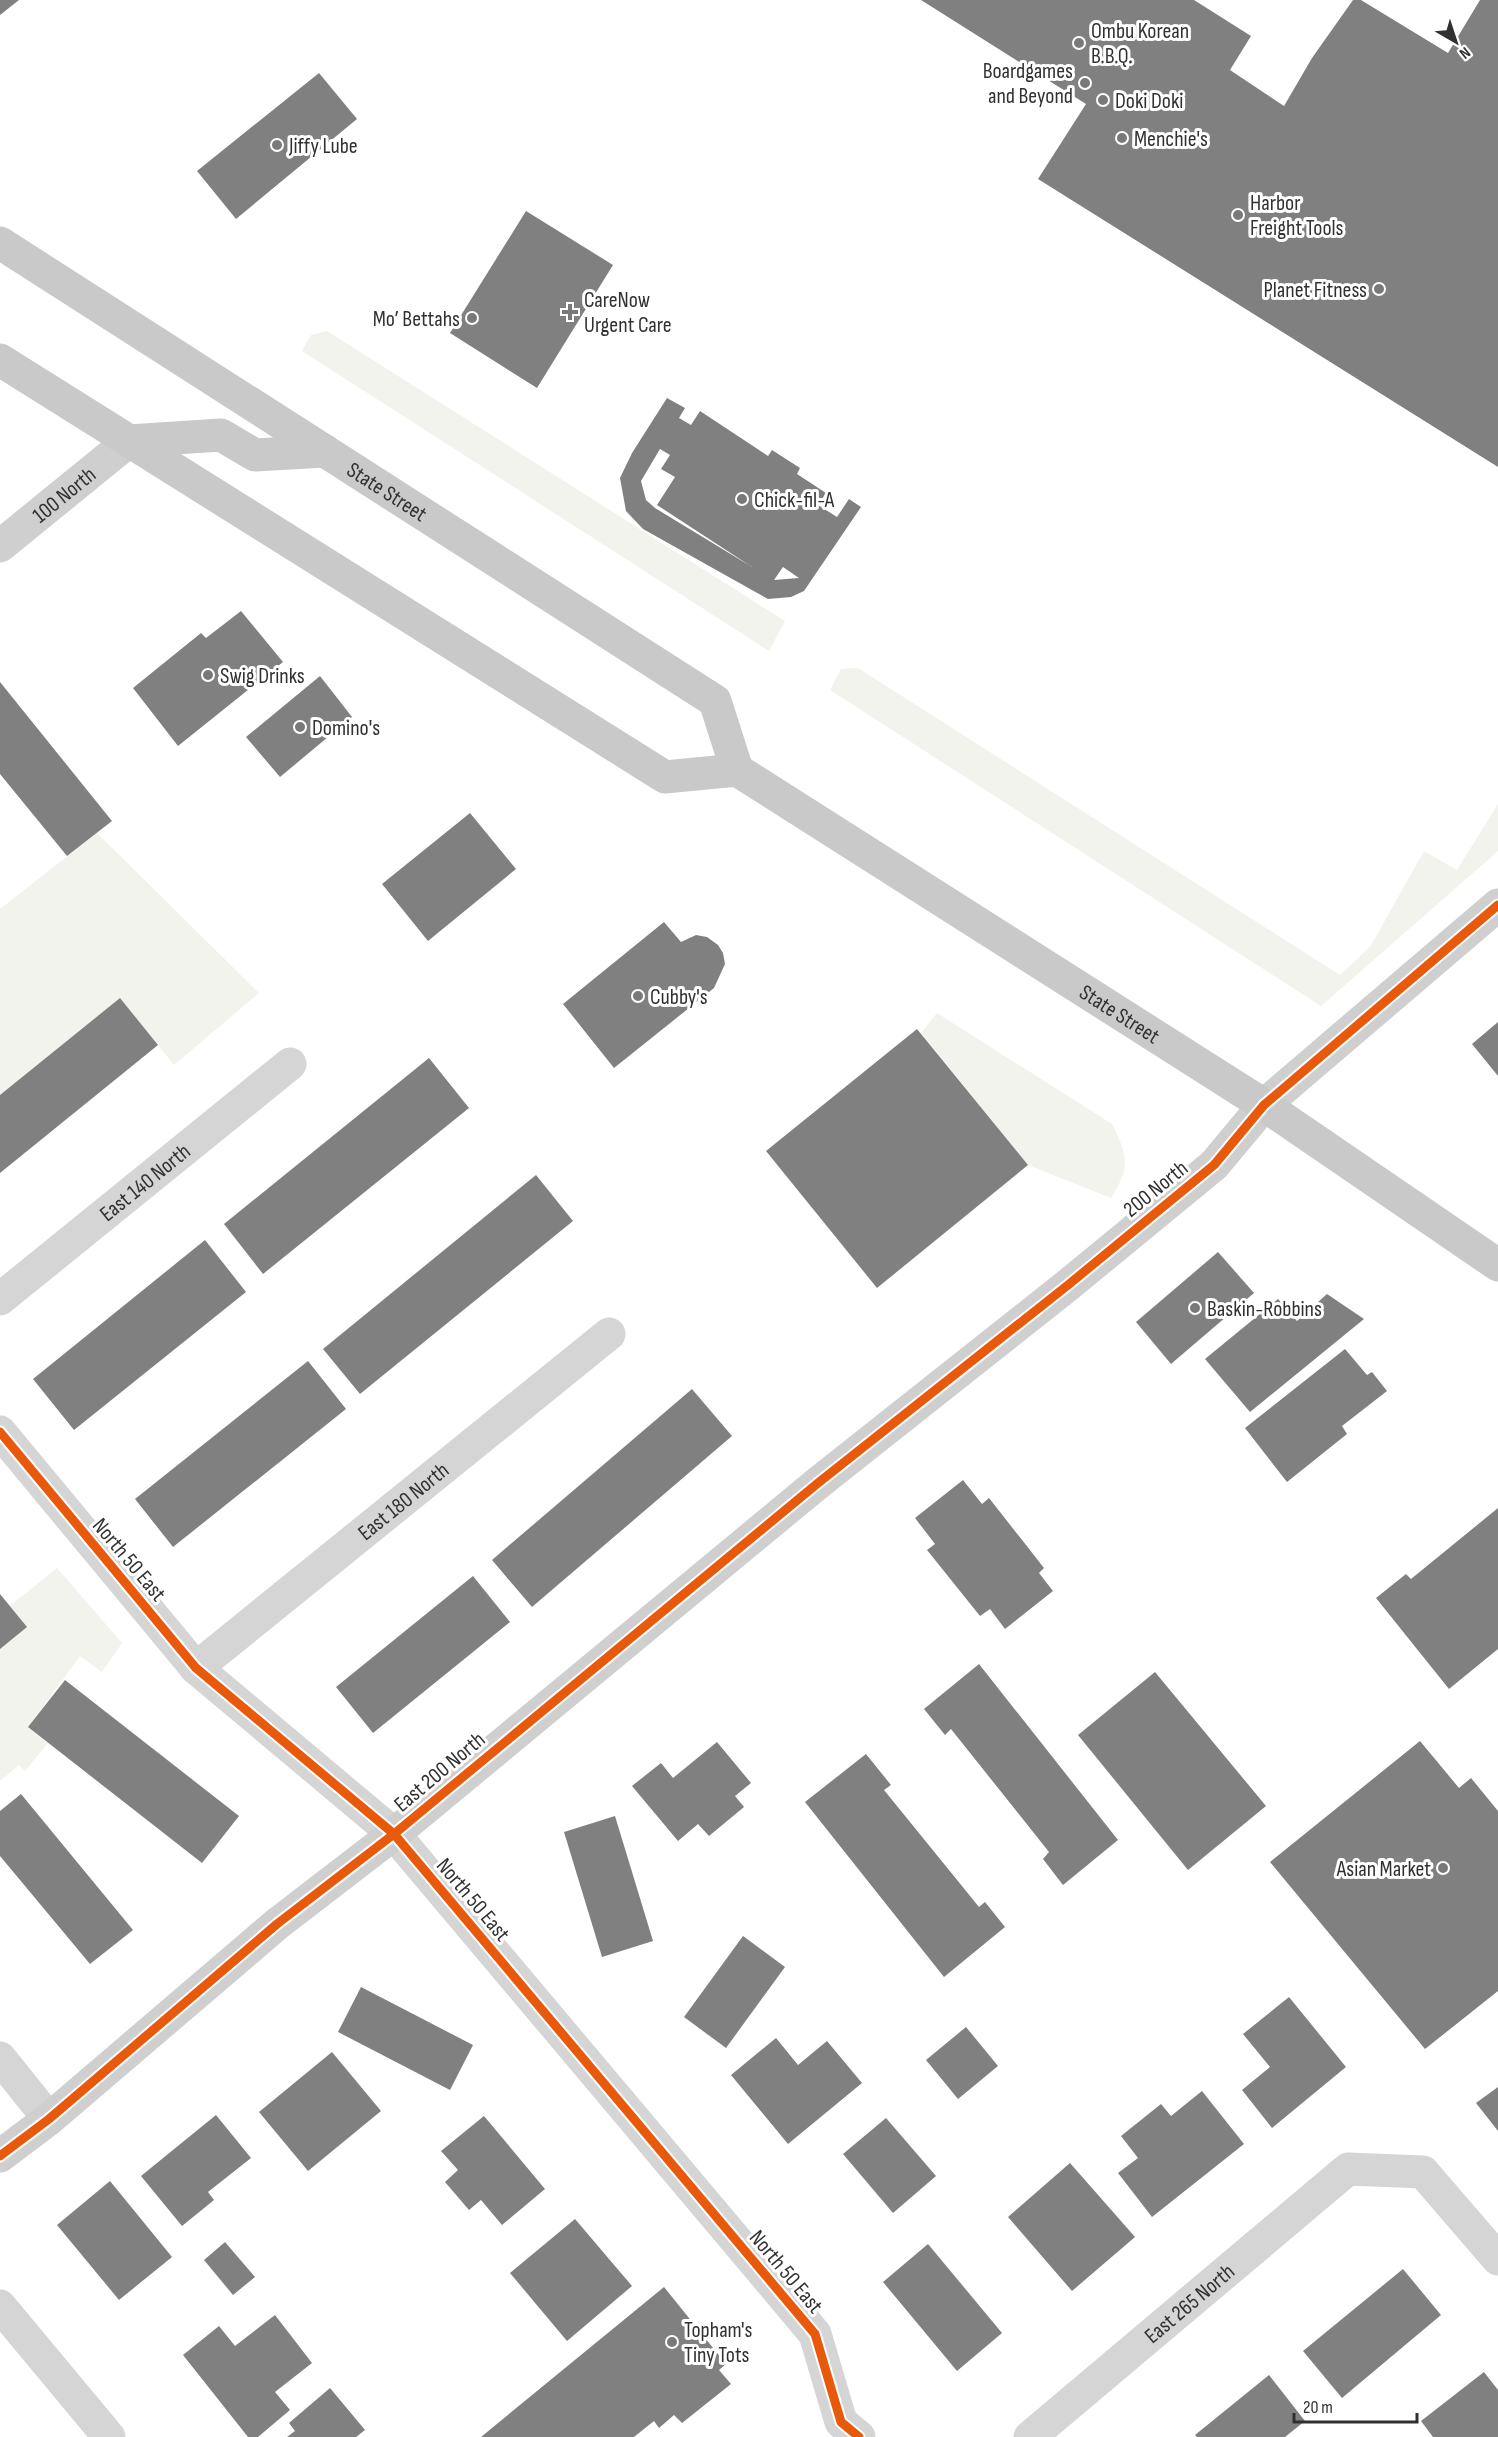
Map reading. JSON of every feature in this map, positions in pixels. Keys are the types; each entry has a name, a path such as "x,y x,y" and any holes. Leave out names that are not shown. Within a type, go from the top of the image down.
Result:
{"main road":[{"name":"State Street","path":"0,243 715,701 737,770 1264,1105 1498,1265"},
{"path":"0,360 665,777 737,770"},
{"path":"129,441 221,435 255,455 325,451"}],"street":[{"name":"100 North","path":"0,546 129,441"},
{"name":"200 North","path":"818,1483 1068,1285 1214,1165 1264,1105 1498,905"},
{"name":"East 140 North","path":"0,1299 290,1064"},
{"name":"East 180 North","path":"196,1668 609,1334"},
{"name":"North 50 East","path":"0,1432 196,1668 394,1834 815,2334 841,2422 859,2437"},
{"name":"East 200 North","path":"0,2156 48,2119 277,1924 394,1834 818,1483"},
{"path":"0,2058 48,2119"},
{"name":"East 265 North","path":"1030,2437 1348,2169 1424,2172 1498,2259"},
{"path":"0,2306 109,2437"}],"shaded area":[{"path":"327,331 785,621 769,651 302,351 311,335"},
{"path":"858,668 1340,975 1370,947 1424,851 1457,870 1498,804 1498,851 1321,1006 830,690 841,669"},
{"path":"97,833 259,993 174,1065 120,998 0,1095 0,909"},
{"path":"937,1013 1112,1124 1125,1161 1122,1178 1111,1198 1028,1165 921,1033"},
{"path":"57,1568 122,1643 102,1672 80,1656 28,1727 48,1743 25,1771 19,1765 0,1781 0,1648 27,1627 10,1606"}],"building":[{"path":"0,0 19,0 0,15"},
{"path":"921,0 1194,0 1251,36 1230,70 1284,106 1312,58 1353,0 1361,0 1448,53 1480,0 1498,0 1498,467 1038,179 1086,104"},
{"name":"Jiffy Lube","path":"319,73 357,119 236,219 197,171"},
{"path":"526,211 613,265 537,388 450,333"},
{"name":"Chick-fil-A","path":"667,398 685,408 679,418 691,425 700,411 768,456 772,450 800,468 797,474 826,493 818,505 837,517 849,499 861,507 804,591 791,597 768,599 643,529 626,511 620,478 632,453","holes":["660,449 670,455 661,469 675,477 657,505 752,567 655,508 646,500 641,481","783,567 799,578 774,580"]},
{"name":"Swig Drinks","path":"241,611 283,662 178,746 133,688 201,633 206,638"},
{"name":"Domino's","path":"320,676 352,717 280,777 246,737"},
{"path":"0,682 112,821 67,856 0,774"},
{"path":"470,813 516,869 428,941 382,884"},
{"name":"Cubby's","path":"664,922 681,942 696,935 707,937 718,945 723,953 725,964 714,988 614,1068 563,1004"},
{"path":"120,998 158,1045 0,1173 0,1095"},
{"path":"1498,1022 1498,1076 1472,1044"},
{"path":"917,1029 1028,1165 877,1288 766,1151"},
{"path":"429,1058 469,1108 263,1274 224,1224"},
{"path":"536,1175 573,1221 360,1394 323,1349"},
{"path":"205,1240 246,1292 74,1430 33,1379"},
{"name":"Baskin-Robbins","path":"1218,1252 1254,1293 1171,1364 1136,1322"},
{"path":"1327,1294 1364,1319 1250,1412 1205,1359 1278,1299 1297,1321"},
{"path":"1345,1349 1367,1375 1372,1372 1387,1391 1342,1426 1347,1434 1287,1482 1245,1428"},
{"path":"308,1361 346,1409 173,1547 135,1499"},
{"path":"692,1389 732,1436 532,1607 492,1560"},
{"path":"963,1480 982,1504 989,1498 1044,1568 1039,1573 1053,1591 1005,1629 990,1609 980,1616 927,1550 935,1544 915,1518"},
{"path":"1498,1508 1498,1649 1449,1689 1376,1598 1406,1574 1411,1579"},
{"path":"473,1576 510,1622 373,1733 336,1687"},
{"path":"0,1594 27,1627 0,1649"},
{"path":"979,1664 1118,1840 1063,1885 1043,1859 1049,1852 951,1729 945,1735 924,1709"},
{"path":"1155,1672 1266,1806 1188,1870 1078,1735"},
{"path":"65,1680 239,1816 202,1863 28,1727"},
{"path":"1420,1741 1459,1788 1471,1778 1498,1811 1498,1991 1425,2049 1270,1862"},
{"path":"717,1742 751,1783 735,1796 744,1807 709,1836 698,1824 678,1841 632,1786 661,1763 673,1778"},
{"path":"866,1754 891,1785 884,1790 979,1907 985,1902 1005,1927 944,1977 805,1802"},
{"path":"21,1794 133,1930 90,1964 0,1856 0,1811"},
{"path":"615,1816 653,1941 602,1957 564,1832"},
{"path":"743,1936 785,1967 726,2048 684,2017"},
{"path":"361,1987 473,2045 450,2090 338,2032"},
{"path":"1289,1997 1346,2067 1272,2128 1242,2090 1270,2067 1243,2034"},
{"path":"966,2027 998,2066 958,2099 926,2060"},
{"path":"776,2038 798,2065 827,2041 862,2083 788,2144 731,2075"},
{"path":"332,2052 381,2111 308,2171 259,2112"},
{"path":"1498,2087 1498,2131 1476,2103"},
{"path":"1202,2091 1244,2144 1152,2217 1118,2173 1138,2158 1121,2136 1161,2104 1171,2116"},
{"path":"216,2115 251,2158 208,2192 214,2200 182,2226 141,2176"},
{"path":"484,2116 545,2189 502,2225 481,2200 469,2210 445,2182 458,2170 441,2151"},
{"path":"886,2118 936,2176 893,2213 843,2154"},
{"path":"1070,2163 1135,2237 1072,2291 1008,2217"},
{"path":"110,2181 172,2257 119,2300 57,2225"},
{"path":"575,2219 632,2286 567,2341 510,2273"},
{"path":"225,2242 255,2277 233,2295 204,2260"},
{"path":"928,2244 1002,2333 957,2371 883,2282"},
{"path":"1403,2269 1441,2315 1342,2398 1303,2351"},
{"path":"664,2287 726,2364 719,2370 731,2384 682,2423 674,2415 659,2428 654,2421 634,2437 481,2437"},
{"path":"275,2315 312,2363 275,2392 290,2410 258,2437 248,2437 183,2355 219,2326 235,2346"},
{"path":"1484,2372 1498,2390 1498,2437 1433,2437 1421,2421"},
{"path":"1269,2375 1305,2421 1285,2437 1197,2437 1195,2435"},
{"path":"330,2388 365,2430 356,2437 287,2437 295,2431 289,2423"}],"cycle path":[{"path":"0,2156 49,2119 277,1924 394,1834 818,1483 1068,1285 1214,1165 1264,1105 1498,905"},
{"path":"0,1432 196,1668 394,1834 815,2334 841,2422 859,2437"}],"place":[{"name":"Ombu Korean B.B.Q.","path":"1079,43"},
{"name":"Boardgames and Beyond","path":"1085,83"},
{"name":"Doki Doki","path":"1103,100"},
{"name":"Menchie's","path":"1122,138"},
{"name":"Jiffy Lube","path":"277,145"},
{"name":"Harbor Freight Tools","path":"1238,215"},
{"name":"Planet Fitness","path":"1379,289"},
{"name":"CareNow Urgent Care","path":"570,312"},
{"name":"Mo’ Bettahs","path":"472,318"},
{"name":"Chick-fil-A","path":"742,499"},
{"name":"Swig Drinks","path":"208,675"},
{"name":"Domino's","path":"300,727"},
{"name":"Cubby's","path":"638,996"},
{"name":"Baskin-Robbins","path":"1195,1308"},
{"name":"Asian Market","path":"1443,1868"},
{"name":"Topham's Tiny Tots","path":"672,2342"}]}
